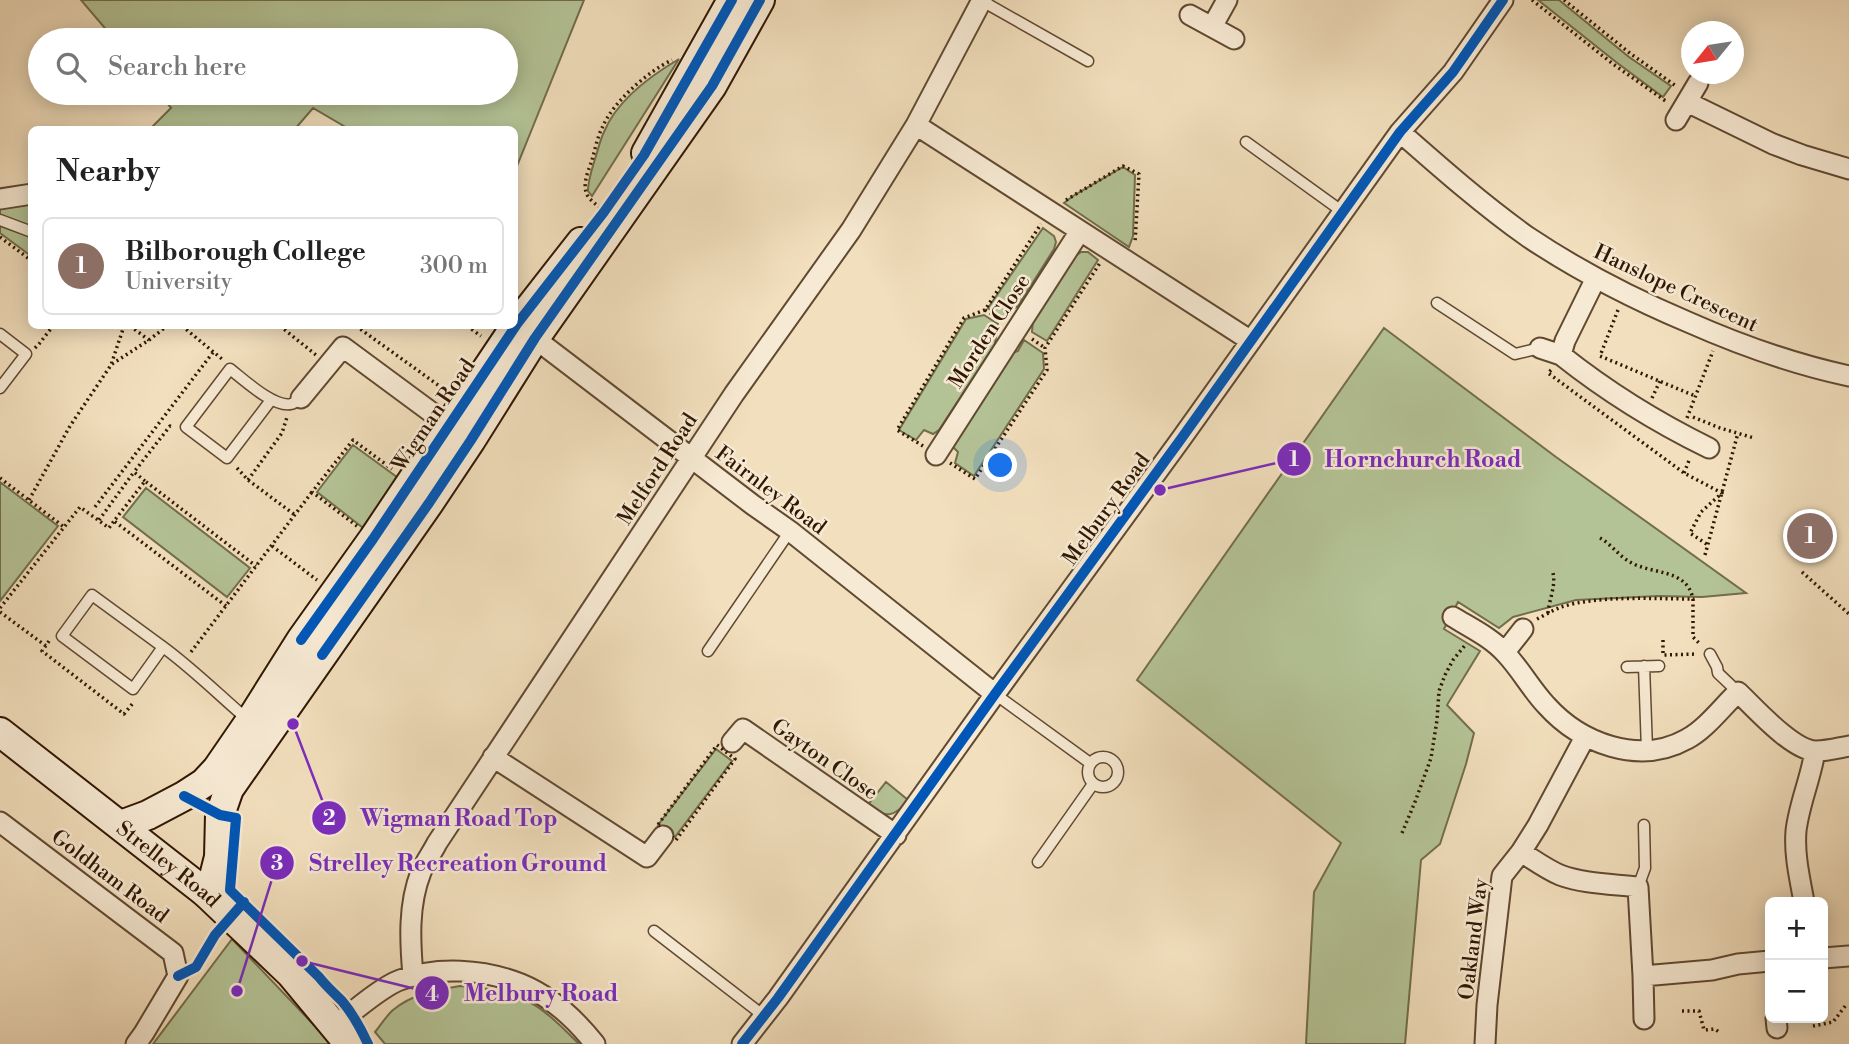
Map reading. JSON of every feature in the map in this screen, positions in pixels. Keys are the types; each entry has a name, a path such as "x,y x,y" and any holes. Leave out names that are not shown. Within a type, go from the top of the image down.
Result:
{"street":[{"name":"Wigman Road","path":"206,893 219,857 220,815 229,789 301,640 411,483 461,424 526,331 644,155 732,0"},
{"name":"Wigman Road","path":"526,331 712,86 760,0"},
{"path":"1212,27 1227,0"},
{"name":"Melbury Road","path":"742,1044 1400,132 1453,72 1503,0"},
{"name":"Melford Road","path":"413,976 410,944 412,909 421,873 437,843 734,394 851,230 916,125 982,1"},
{"path":"1190,15 1234,39"},
{"path":"1687,102 1773,144 1849,169"},
{"path":"916,125 1251,341"},
{"name":"Hanslope Crescent","path":"1400,132 1468,191 1527,236 1571,265 1625,294 1719,336 1761,352 1849,376"},
{"path":"0,199 28,195"},
{"name":"Morden Close","path":"936,454 1080,231"},
{"path":"1561,355 1565,341 1596,278"},
{"name":"Fairnley Road","path":"526,331 790,531 995,694"},
{"path":"296,401 343,347 461,424"},
{"path":"1541,348 1561,355 1681,434 1709,448"},
{"name":"Wigman Road","path":"121,825 148,815 204,783 259,727 429,503 461,424"},
{"path":"1453,617 1504,652 1563,722 1601,744 1647,750 1673,745 1697,733 1738,692 1798,745 1815,751 1849,746"},
{"path":"1504,652 1523,629"},
{"name":"Gayton Close","path":"724,743 743,729 895,835"},
{"name":"Strelley Road","path":"0,732 206,893 291,974 342,1035"},
{"name":"Oakland Way","path":"1485,1044 1486,1005 1502,876 1538,825 1586,737"},
{"path":"1803,897 1796,851 1796,830 1815,751"},
{"path":"493,757 647,857 663,836"},
{"name":"Goldham Road","path":"0,822 173,953 178,976 136,1044"},
{"path":"1521,852 1560,875 1638,887 1644,1019"},
{"path":"1828,958 1849,956"},
{"path":"1643,976 1712,971 1738,964 1765,961"},
{"path":"342,1035 397,981 453,970 479,972 520,983 571,1017 595,1044"}],"lane":[{"path":"982,1 1088,61"},
{"path":"1246,142 1343,212"},
{"path":"0,220 28,230"},
{"path":"1437,303 1515,354 1541,348"},
{"path":"0,334 26,354 0,388"},
{"path":"271,400 227,458 186,427 230,369 271,400 280,403 296,401"},
{"path":"708,651 790,531"},
{"path":"163,647 133,688 62,636 92,595 163,647 183,662 212,690 259,727"},
{"path":"1710,654 1718,673 1738,692"},
{"path":"1644,666 1647,750"},
{"path":"1627,667 1659,666"},
{"path":"995,694 1090,763"},
{"path":"1098,757 1113,761 1118,767 1115,782 1100,787 1093,784 1089,777 1090,763 1098,757"},
{"path":"1038,862 1093,784"},
{"path":"1638,887 1645,868 1644,825"},
{"path":"654,931 764,1016"}],"path":[{"path":"1532,0 1663,100 1687,102"},
{"path":"1564,0 1687,102"},
{"path":"604,212 586,195 586,184 602,128 614,108 640,82 666,63 681,56 698,59"},
{"path":"1049,211 1123,166 1139,174 1133,265"},
{"path":"0,237 28,258"},
{"path":"1625,294 1600,356 1695,396"},
{"path":"26,354 39,345 51,329"},
{"path":"29,500 70,426 111,365 123,329"},
{"path":"134,329 149,340"},
{"path":"111,365 163,329"},
{"path":"186,329 214,351 230,369"},
{"path":"284,329 329,365"},
{"path":"359,329 461,424"},
{"path":"1681,434 1719,336"},
{"path":"95,507 214,351"},
{"path":"1561,355 1548,373 1684,472 1722,493"},
{"path":"1654,394 1660,381"},
{"path":"248,480 282,433 296,401"},
{"path":"1688,415 1754,438"},
{"path":"99,520 170,426 178,431 186,427"},
{"path":"1705,555 1738,433"},
{"path":"183,662 353,440 411,483"},
{"path":"227,458 248,480 295,515"},
{"path":"134,472 256,566"},
{"path":"0,478 64,527"},
{"path":"133,688 139,694 124,713 42,651 47,644 0,610 80,506 109,528 145,481"},
{"path":"312,492 373,539"},
{"path":"1708,545 1690,533 1701,512 1722,493"},
{"path":"114,521 226,606"},
{"path":"1600,538 1632,564 1676,576 1689,586 1693,599 1693,637 1710,654"},
{"path":"272,545 334,593"},
{"path":"1802,572 1849,614"},
{"path":"1553,573 1555,581 1548,613 1580,603 1611,600 1693,599"},
{"path":"1402,833 1431,758 1439,691 1453,660 1476,631"},
{"path":"1663,640 1663,656 1710,654"},
{"path":"724,743 735,759 676,840 657,826 724,743"},
{"path":"1813,1026 1833,1022 1846,1005"},
{"path":"1682,1011 1699,1011 1704,1030 1719,1032"}],"green space":[{"path":"81,0 584,0 518,164 518,126 344,126 313,108 298,126 153,126 171,108 169,105 518,105 518,28 105,28"},
{"path":"1538,0 1559,0 1629,57 1671,86 1663,97"},
{"path":"679,59 592,196 588,191 590,175 601,138 610,120 636,90"},
{"path":"1123,167 1135,175 1133,236 1129,247 1064,203"},
{"path":"28,204 28,254 0,233 0,209"},
{"path":"1043,228 1054,236 1054,249 1018,306 1003,320 988,308"},
{"path":"1081,252 1088,252 1098,260 1047,341 1032,332 1033,319 1074,257"},
{"path":"984,315 998,324 995,344 939,430 933,434 924,430 916,440 899,430 966,319"},
{"path":"1384,328 1556,457 1746,593 1702,597 1576,600 1513,617 1499,628 1458,602 1444,629 1480,651 1447,705 1474,733 1440,844 1421,860 1405,1044 1306,1044 1314,892 1341,843 1137,680"},
{"path":"1024,340 1043,353 1044,369 974,476 955,463 958,452 952,446 1012,353 1018,351"},
{"path":"353,445 401,480 367,531 317,492"},
{"path":"0,482 58,526 0,601"},
{"path":"146,488 250,568 227,597 123,517"},
{"path":"716,749 732,761 675,837 658,825"},
{"path":"886,782 908,800 894,813 889,814 879,813 867,806"},
{"path":"232,939 332,1044 153,1044"},
{"path":"460,986 501,991 524,999 546,1013 579,1044 385,1044 375,1032 390,1012 408,1000 433,991"}],"cycle path":[{"path":"518,323 604,212 644,155 732,0"},
{"path":"322,655 429,503 535,338 712,86 760,0"},
{"path":"742,1044 778,998 1400,132 1453,72 1503,0"},
{"path":"301,640 373,539 514,329"},
{"path":"184,796 220,815 236,818 230,890 342,1001 368,1044"},
{"path":"178,976 196,967 215,935 244,902"}],"place":[{"name":"Hornchurch Road","path":"1160,490"},
{"name":"Bilborough College","path":"1810,536"},
{"name":"Wigman Road Top","path":"293,724"},
{"name":"Melbury Road","path":"302,961"},
{"name":"Strelley Recreation Ground","path":"237,991"}]}
